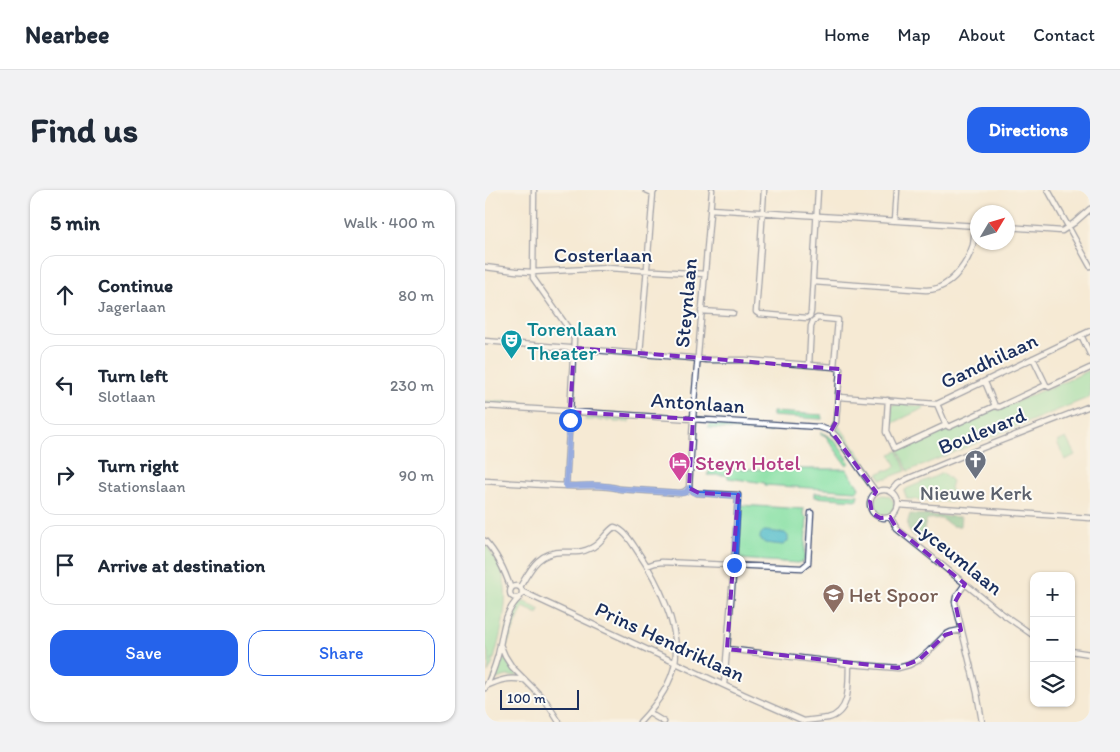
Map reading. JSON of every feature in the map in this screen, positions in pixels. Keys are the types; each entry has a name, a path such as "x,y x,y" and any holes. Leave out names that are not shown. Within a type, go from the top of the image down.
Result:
{"street":[{"path":"535,190 533,278 574,339 566,486"},
{"path":"640,354 654,192 646,190"},
{"name":"Steynlaan","path":"689,488 697,358 712,190"},
{"path":"764,190 756,312 759,314 807,318 811,312 818,190"},
{"path":"895,220 897,190"},
{"path":"1047,190 1090,266"},
{"path":"710,209 970,225"},
{"path":"1015,228 1061,231 1090,209"},
{"path":"813,282 926,290 939,288 963,267 971,250"},
{"name":"Costerlaan","path":"485,267 532,272 609,268 705,274"},
{"path":"701,310 733,313"},
{"path":"809,365 811,326 817,318 838,320 834,367"},
{"name":"Gandhilaan","path":"839,397 937,404 1090,331"},
{"path":"1081,335 1090,354"},
{"path":"485,341 640,354 809,365 840,369 836,423 831,431 877,492"},
{"path":"1033,358 1046,386"},
{"path":"888,400 886,432 894,449 946,425 949,427 995,406 999,408 1090,368"},
{"path":"985,382 995,406"},
{"path":"937,404 946,425"},
{"name":"Antonlaan","path":"485,406 819,427 831,431"},
{"name":"Boulevard","path":"891,492 898,484 907,479 1090,406"},
{"path":"485,481 566,486 592,485 681,493 686,492 689,488 696,493 738,496 724,685"},
{"path":"884,490 891,492 896,498 898,505 896,511 890,517 880,518 875,516 869,504 870,499 877,492 884,490"},
{"path":"898,505 1090,518"},
{"path":"647,566 662,562 802,568 808,563 811,513"},
{"name":"Lyceumlaan","path":"890,517 897,529 1000,612 1030,633"},
{"path":"510,607 520,597 521,589 532,567 543,556 554,552 585,551 593,548 614,527 625,535 647,566 661,592 669,614 674,639 675,662 669,679 649,712 640,722"},
{"path":"485,541 500,560 510,591 510,607 496,664 486,687"},
{"path":"965,584 956,597 955,602 982,722"},
{"path":"510,591 515,585 521,589"},
{"name":"Prins Hendriklaan","path":"521,589 804,721"},
{"path":"510,591 514,598 520,597"},
{"path":"727,649 898,668 919,660 945,635 961,630"},
{"path":"500,644 512,668 547,702 559,722"},
{"path":"1075,652 1090,654"},
{"path":"804,721 830,718 842,709 847,698 849,664"},
{"path":"486,687 506,678 525,680"},
{"path":"649,712 663,722"}],"highlighted area":[{"path":"574,348 840,369 836,422 831,431 876,492 870,501 872,513 880,518 890,517 897,529 965,584 955,602 961,630 945,635 919,660 898,668 727,649 738,495 699,493 689,488 693,419 570,412"}],"green space":[{"path":"1090,370 1090,397 908,471 899,450 944,428 947,430 994,408 999,410"},
{"path":"485,401 523,402 525,404 560,407 485,403"},
{"path":"892,405 923,406 924,408 891,424"},
{"path":"772,412 822,415 822,419 772,416"},
{"path":"586,416 630,418 629,422 620,420 620,422 614,422 614,420 606,421 605,419 603,421 596,419 585,420"},
{"path":"709,424 769,428 771,432 710,428 708,427"},
{"path":"840,427 877,479 874,481 836,430"},
{"path":"821,432 834,440 849,463 846,465 825,435 821,435"},
{"path":"1066,438 1075,455 1065,460 1057,442"},
{"path":"898,451 906,471 881,479 878,474 885,470 891,470 896,465 890,454"},
{"path":"711,469 846,469 859,489 856,491 765,485 765,483 728,478 727,475 707,475"},
{"path":"943,473 952,481 950,488 954,495 951,502 907,499 904,491 906,489"},
{"path":"814,493 858,495 858,500 814,497"},
{"path":"884,495 891,498 894,505 891,512 884,515 877,512 874,505 877,498"},
{"path":"740,505 804,509 803,514 807,518 804,560 797,563 737,558"},
{"path":"910,514 961,517 960,526 951,525 941,519 928,519 923,533 915,537 908,527"},
{"path":"485,544 501,570 505,586 505,607 499,640 494,659 492,659 493,663 488,673 489,658 485,644"},
{"path":"521,602 525,602 540,610 538,614 523,607 506,647 505,641 508,625"},
{"path":"502,655 518,676 507,676 492,680"}],"water":[{"path":"765,531 785,533 788,536 788,541 783,545 765,543 760,539 761,534"}],"place":[{"name":"Torenlaan Theater","path":"511,360"},
{"name":"Nieuwe Kerk","path":"976,480"},
{"name":"Steyn Hotel","path":"679,482"},
{"name":"Het Spoor","path":"833,614"}],"route":[{"path":"570,420 566,486 592,485 681,493 686,492 689,488 696,493 738,496 734,565"}]}
